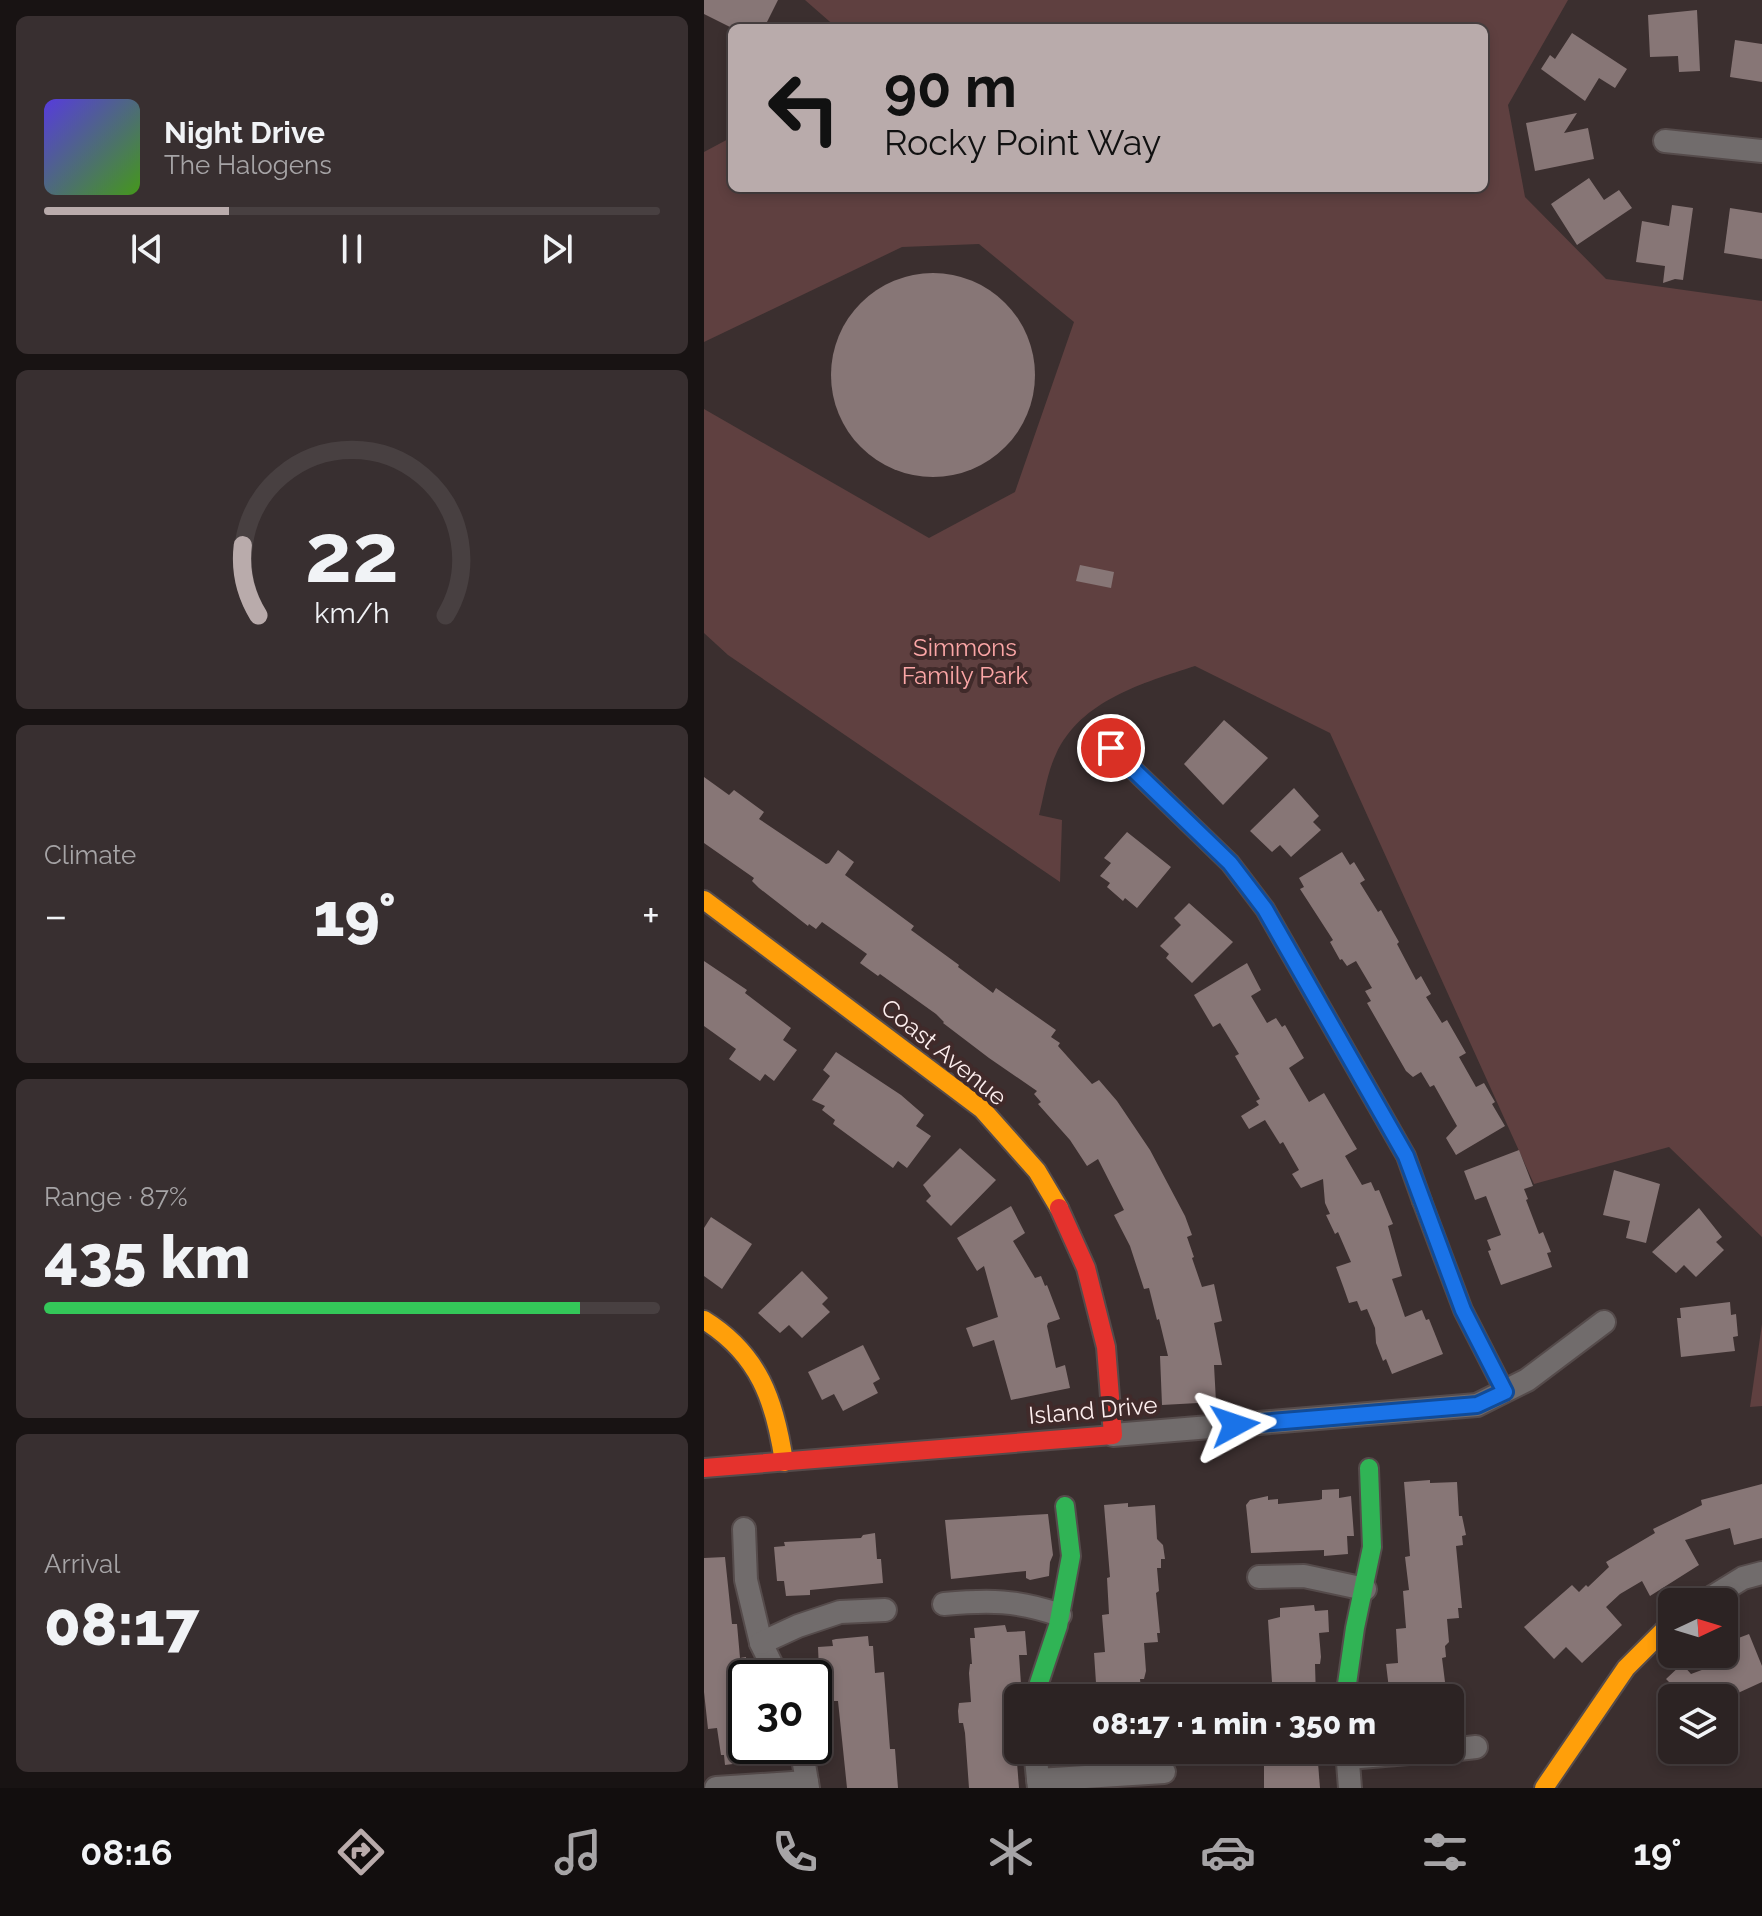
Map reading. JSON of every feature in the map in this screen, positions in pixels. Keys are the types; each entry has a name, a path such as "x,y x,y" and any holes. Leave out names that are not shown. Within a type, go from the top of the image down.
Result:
{"street":[{"path":"1665,141 1762,151"},
{"path":"1111,748 1230,863 1265,909 1406,1156 1463,1310 1505,1392"},
{"name":"Coast Avenue","path":"704,900 982,1109 1037,1171 1056,1202 1086,1268 1106,1347 1113,1435"},
{"path":"704,1320 716,1326 737,1345 753,1366 773,1403 784,1462"},
{"name":"Island Drive","path":"704,1468 1477,1405 1527,1380 1604,1322"},
{"path":"1347,1684 1352,1642 1372,1547 1369,1468"},
{"path":"1039,1684 1060,1615 1071,1556 1065,1506"},
{"path":"744,1529 746,1580 761,1643 769,1660"},
{"path":"1727,1588 1743,1578 1762,1573"},
{"path":"1259,1577 1304,1576 1365,1589"},
{"path":"944,1604 983,1600 1028,1604 1060,1615"},
{"path":"761,1643 840,1612 885,1610"},
{"path":"1544,1788 1626,1668 1658,1636"},
{"path":"1464,1748 1476,1747"},
{"path":"716,1788 807,1785 804,1764"},
{"path":"1036,1764 1038,1784 1164,1772"},
{"path":"1348,1764 1350,1788"}],"green space":[{"name":"Simmons Family Park","path":"805,0 1568,0 1508,105 1525,197 1606,279 1762,301 1762,1237 1669,1147 1534,1184 1330,733 1195,666 1115,696 1081,720 1067,735 1050,769 1039,815 1062,820 1060,882 728,655 704,633 704,409 929,538 1015,492 1074,322 979,244 902,247 704,342 704,152 728,139 728,192 1488,192 1488,24 832,24"},
{"path":"1762,1324 1762,1406 1750,1407"}],"building":[{"path":"704,0 778,0 766,24 728,26 704,14"},
{"path":"1697,10 1700,71 1679,72 1678,56 1650,57 1648,15"},
{"path":"1572,33 1627,69 1615,88 1599,78 1585,101 1541,69 1550,55 1555,59"},
{"path":"1735,40 1762,44 1762,82 1730,77"},
{"path":"1577,113 1564,133 1588,128 1594,159 1535,171 1526,123"},
{"path":"1589,178 1604,200 1619,190 1632,208 1577,245 1551,204"},
{"path":"1672,205 1693,208 1683,280 1663,283 1665,266 1636,262 1642,221 1669,226"},
{"path":"1730,208 1762,213 1762,259 1724,253"},
{"path":"933,273 972,281 990,290 1005,303 1018,318 1027,336 1035,375 1027,414 1018,432 1005,447 990,460 972,469 933,477 894,469 876,460 861,447 848,432 839,414 831,375 839,336 848,318 861,303 876,290 894,281"},
{"path":"1080,565 1114,572 1111,588 1076,581"},
{"path":"1224,720 1268,758 1223,805 1184,764"},
{"path":"704,777 729,795 734,790 764,812 759,819 826,864 838,850 854,862 845,875 914,926 911,930 993,993 996,988 1056,1030 1051,1037 1060,1043 1058,1046 1092,1084 1099,1080 1117,1101 1150,1150 1185,1216 1192,1235 1187,1237 1192,1258 1202,1287 1214,1284 1222,1321 1214,1323 1222,1365 1214,1365 1216,1402 1162,1405 1160,1356 1168,1356 1159,1319 1149,1288 1144,1289 1130,1246 1114,1215 1124,1210 1098,1159 1087,1166 1070,1140 1038,1104 1041,1102 1034,1094 1037,1091 943,1023 936,1014 860,963 867,954 822,922 816,929 808,926 759,888 752,881 754,878 704,843"},
{"path":"1294,788 1319,816 1313,822 1321,830 1291,857 1280,845 1272,852 1250,831"},
{"path":"1127,832 1171,867 1137,908 1125,898 1123,901 1107,887 1110,883 1100,876 1111,863 1104,858"},
{"path":"1342,852 1350,865 1354,862 1365,880 1360,883 1378,912 1381,910 1416,980 1421,976 1431,994 1426,997 1442,1023 1447,1020 1466,1053 1459,1057 1476,1087 1484,1083 1505,1126 1456,1155 1446,1138 1457,1126 1434,1085 1430,1087 1421,1072 1413,1077 1406,1071 1367,1003 1371,1001 1365,991 1372,988 1356,961 1347,966 1340,960 1330,942 1333,940 1300,889 1304,887 1299,878"},
{"path":"1189,903 1233,942 1192,983 1166,958 1169,954 1160,946 1181,925 1174,918"},
{"path":"704,961 747,990 745,993 791,1028 783,1040 797,1050 774,1081 765,1074 760,1081 729,1059 736,1049 704,1026"},
{"path":"1247,963 1261,990 1251,996 1267,1023 1276,1018 1282,1027 1285,1025 1304,1058 1289,1068 1309,1102 1324,1093 1357,1149 1345,1156 1362,1185 1371,1182 1375,1191 1379,1190 1393,1224 1388,1226 1402,1276 1392,1279 1405,1317 1422,1310 1426,1320 1429,1319 1443,1354 1392,1374 1376,1343 1375,1328 1367,1309 1361,1311 1357,1301 1349,1303 1336,1267 1351,1262 1338,1232 1335,1234 1326,1215 1330,1214 1325,1203 1323,1179 1301,1188 1292,1174 1299,1170 1283,1142 1280,1144 1265,1120 1249,1129 1241,1116 1259,1105 1256,1101 1260,1099 1220,1023 1213,1027 1194,995"},
{"path":"836,1052 901,1095 924,1115 916,1126 931,1136 907,1168 898,1161 893,1168 833,1124 835,1120 822,1110 825,1106 812,1100 830,1076 823,1070"},
{"path":"960,1148 996,1180 951,1226 926,1201 931,1196 923,1185"},
{"path":"1519,1150 1533,1186 1524,1189 1526,1200 1539,1234 1543,1232 1551,1252 1547,1253 1552,1267 1501,1285 1487,1240 1501,1235 1486,1196 1475,1200 1464,1171"},
{"path":"1614,1170 1660,1184 1646,1243 1626,1238 1630,1221 1603,1215"},
{"path":"1011,1206 1025,1233 1013,1241 1035,1278 1041,1276 1047,1285 1060,1319 1047,1326 1056,1368 1065,1365 1070,1388 1011,1400 994,1340 973,1347 966,1328 998,1317 984,1266 977,1271 957,1238"},
{"path":"1699,1208 1722,1237 1716,1242 1724,1250 1696,1277 1684,1265 1676,1273 1652,1252"},
{"path":"711,1217 752,1244 722,1289 704,1276 704,1228"},
{"path":"802,1271 828,1298 822,1304 830,1312 802,1338 789,1325 780,1333 758,1313"},
{"path":"1730,1302 1731,1315 1736,1314 1738,1336 1733,1337 1735,1351 1681,1357 1677,1318 1681,1318 1680,1308"},
{"path":"863,1345 880,1379 873,1383 878,1393 843,1411 834,1394 822,1400 808,1372"},
{"path":"1404,1482 1457,1482 1459,1516 1462,1516 1466,1535 1462,1536 1463,1545 1456,1546 1462,1608 1458,1608 1459,1618 1447,1619 1449,1642 1445,1646 1446,1657 1442,1658 1445,1682 1441,1684 1388,1684 1386,1664 1398,1663 1396,1629 1406,1628 1403,1591 1409,1590 1405,1557 1410,1556"},
{"path":"1762,1484 1762,1538 1734,1545 1730,1528 1685,1540 1699,1565 1658,1588 1650,1596 1642,1581 1620,1594 1606,1607 1622,1625 1582,1663 1566,1647 1554,1659 1524,1627 1572,1585 1579,1592 1586,1585 1588,1587 1609,1567 1606,1562 1655,1533 1653,1529 1702,1505 1701,1500"},
{"path":"1339,1489 1339,1498 1351,1496 1354,1536 1347,1536 1348,1554 1324,1556 1324,1550 1251,1553 1246,1505 1250,1500 1268,1496 1268,1500 1278,1499 1278,1504 1319,1500 1322,1499 1322,1490"},
{"path":"1104,1505 1155,1505 1157,1539 1163,1545 1165,1559 1161,1559 1161,1568 1157,1568 1160,1633 1157,1633 1158,1642 1144,1643 1146,1671 1144,1679 1140,1679 1141,1684 1096,1684 1094,1653 1105,1652 1102,1615 1109,1614 1107,1578 1110,1577"},
{"path":"1048,1514 1053,1555 1049,1576 1030,1580 1026,1578 1026,1571 951,1579 945,1520"},
{"path":"875,1533 883,1583 810,1590 810,1595 786,1596 784,1581 777,1581 774,1547 785,1546 784,1542 861,1538"},
{"path":"725,1557 732,1624 737,1624 740,1658 746,1657 746,1660 728,1660 728,1764 733,1764 725,1765 717,1728 708,1729 704,1692 704,1558"},
{"path":"1314,1605 1315,1611 1328,1610 1329,1632 1319,1633 1321,1657 1320,1664 1315,1664 1316,1684 1261,1684 1272,1682 1268,1620 1280,1617 1280,1608"},
{"path":"1005,1625 1007,1632 1025,1631 1027,1655 1019,1655 1021,1684 1004,1684 1004,1764 1017,1764 1019,1788 969,1788 965,1733 963,1723 959,1723 958,1711 959,1703 971,1702 970,1638 975,1638 974,1628"},
{"path":"1749,1634 1762,1666 1762,1682 1738,1693 1738,1684 1671,1684 1666,1679 1678,1668 1686,1668 1691,1674 1707,1668 1738,1668 1738,1638"},
{"path":"868,1636 869,1646 873,1646 875,1673 884,1672 890,1749 895,1749 898,1788 847,1788 838,1701 832,1701 832,1660 819,1660 818,1647 833,1646 832,1640"},
{"path":"1264,1764 1318,1764 1320,1788 1264,1788"}],"traffic: fast":[{"path":"1111,748 1230,863 1265,909 1406,1156 1422,1201"},
{"path":"1347,1684 1372,1547 1369,1468"},
{"path":"1039,1684 1058,1626 1071,1556 1065,1506"}],"traffic: slow":[{"path":"704,900 982,1109 1037,1171 1059,1208"},
{"path":"1422,1201 1463,1310 1505,1392"},
{"path":"704,1320 738,1348 761,1381 775,1419 784,1462"},
{"path":"1544,1788 1626,1668 1658,1636"}],"traffic: jam":[{"path":"704,1468 1113,1435 1106,1347 1086,1268 1059,1208"}],"route":[{"path":"1111,748 1230,863 1265,909 1406,1156 1463,1310 1505,1392 1477,1405 1235,1425"}]}
